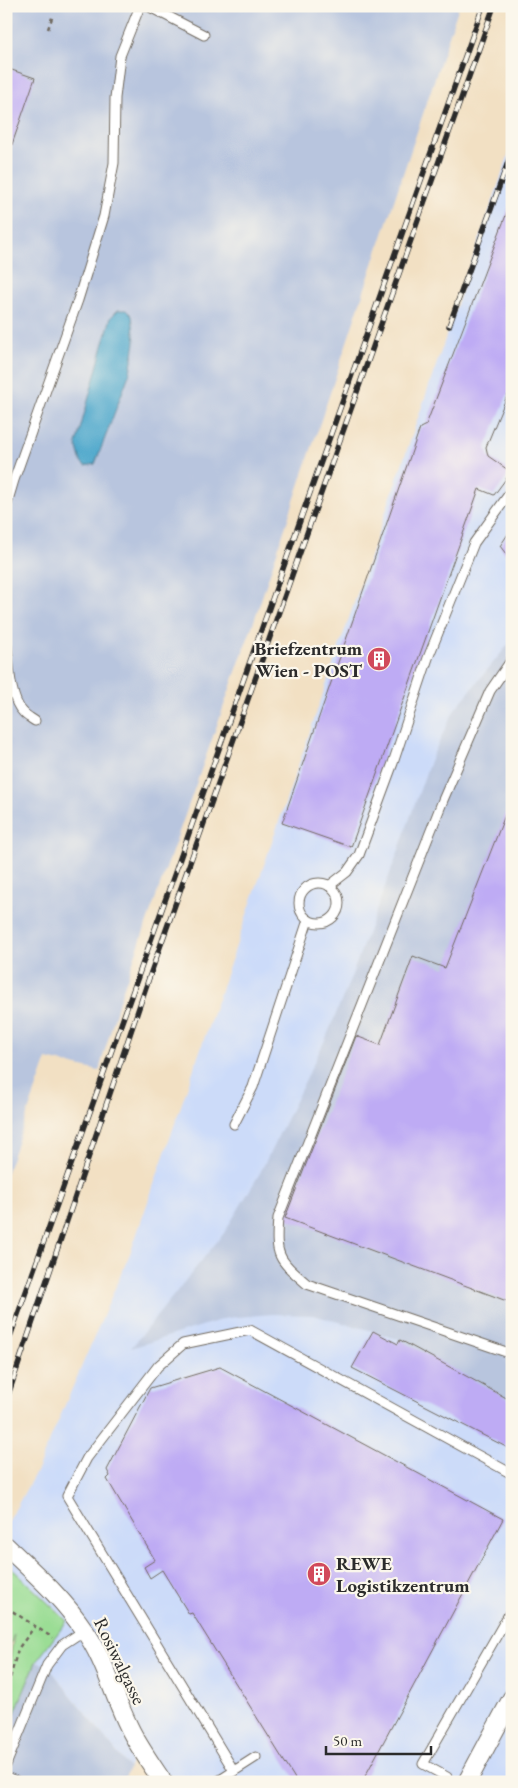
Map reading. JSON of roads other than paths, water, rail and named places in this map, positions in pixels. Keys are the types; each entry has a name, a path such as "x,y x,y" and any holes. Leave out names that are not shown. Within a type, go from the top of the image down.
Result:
{"street":[{"name":"Rosiwalgasse","path":"6,1546 61,1601 85,1630 102,1663 128,1726 146,1758 163,1782"},
{"path":"467,1782 512,1698"}],"lane":[{"path":"6,506 78,300 104,216 114,162 115,98 120,56 140,6"},
{"path":"148,6 204,35"},
{"path":"329,886 347,872 359,855 393,764 428,658 474,543 512,490"},
{"path":"6,640 11,683 16,700 22,711 35,721"},
{"path":"512,659 490,691 412,876 278,1218 276,1244 284,1264 307,1284 512,1354"},
{"path":"323,883 329,886 334,890 338,904 334,916 322,922 308,920 300,911 299,904 302,892 311,884 323,883"},
{"path":"234,1124 253,1087 294,968 308,920"},
{"path":"234,1771 67,1496 87,1458 158,1366 183,1344 250,1330 512,1474"},
{"path":"447,1778 423,1764 512,1609"},
{"path":"6,1765 47,1665 62,1645 85,1630"},
{"path":"217,1782 256,1757"},
{"path":"6,1777 18,1782"}],"water":[{"path":"118,310 126,310 132,316 135,342 130,372 95,464 85,466 81,462 76,444 111,317"}],"railway":[{"path":"6,1348 483,6"},
{"path":"6,1401 149,978 494,6"},
{"path":"449,326 512,151"}],"place":[{"name":"Briefzentrum Wien - POST","path":"379,659"},
{"name":"REWE Logistikzentrum","path":"319,1574"}]}
